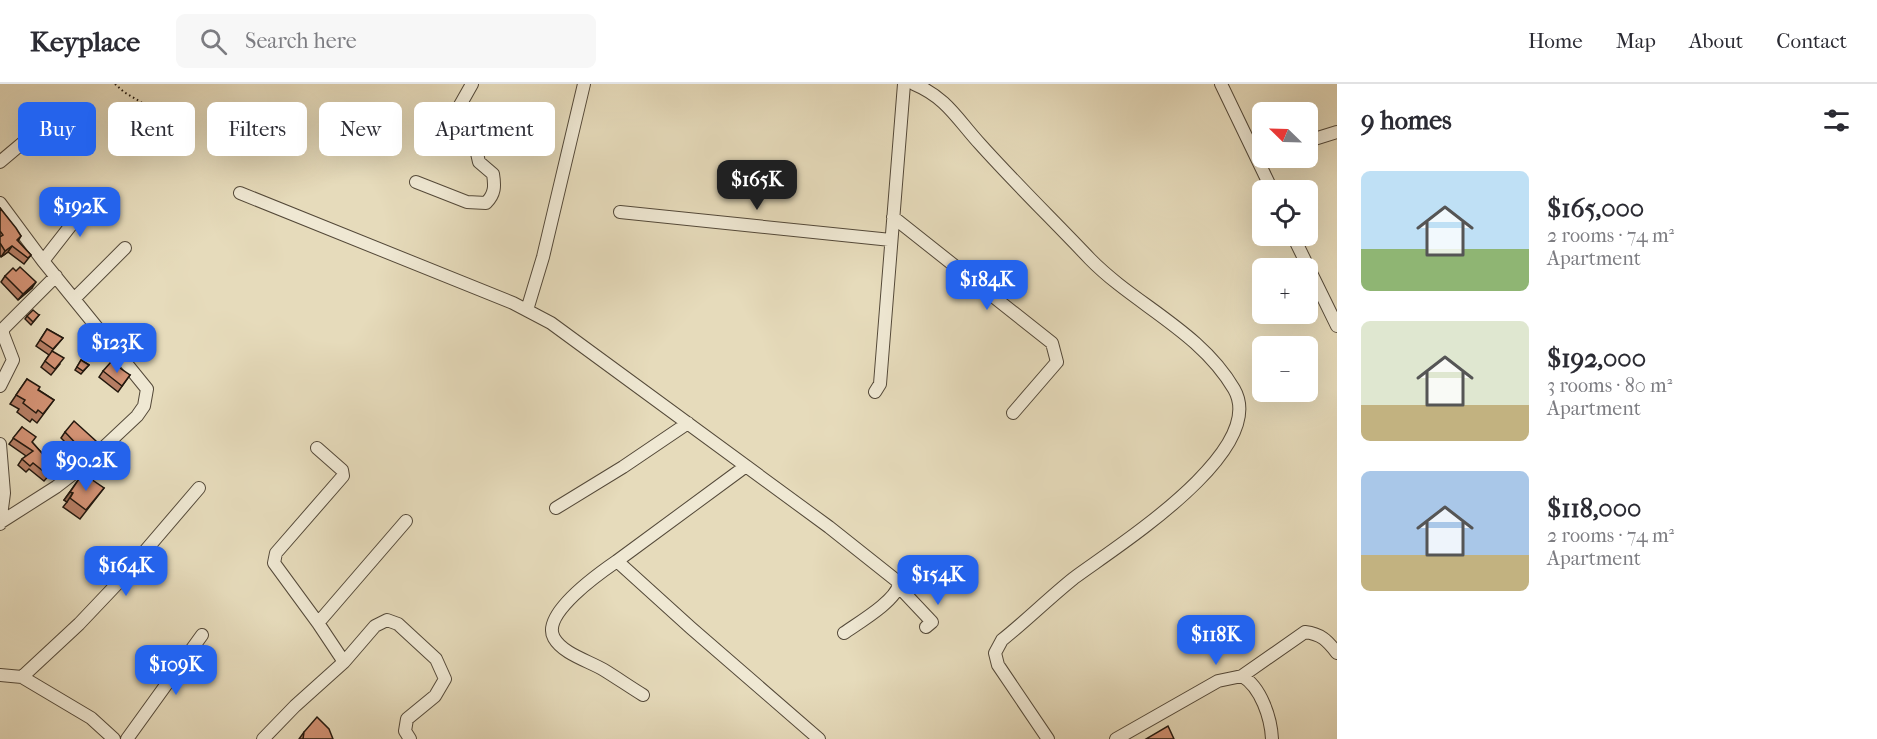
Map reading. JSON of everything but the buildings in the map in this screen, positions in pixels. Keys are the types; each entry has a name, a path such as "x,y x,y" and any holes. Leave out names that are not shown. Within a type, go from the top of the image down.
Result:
{"street":[{"path":"416,182 467,202 486,203 490,199 495,190 493,174 479,162 471,127 459,107 472,84"},
{"path":"527,310 543,257 584,84"},
{"path":"875,392 880,384 904,84"},
{"path":"914,84 940,98 979,144 1104,273 1167,320 1214,360 1235,390 1239,403 1237,422 1226,444 1215,461 1185,494 1149,525 1055,594 1002,640 995,653 998,665 1048,739"},
{"path":"1221,84 1267,180"},
{"path":"1318,138 1337,132"},
{"path":"0,162 18,147"},
{"path":"240,193 527,310 570,335 830,527 893,577 898,586 933,622 926,627"},
{"path":"43,261 93,197"},
{"path":"0,203 43,261 147,389 144,406 137,416 87,463 0,523"},
{"path":"620,212 891,240"},
{"path":"892,217 1052,343 1057,362 1013,413"},
{"path":"1298,246 1337,326"},
{"path":"74,298 125,248"},
{"path":"0,386 13,360 3,329 56,276"},
{"path":"556,508 624,467 688,423"},
{"path":"0,444 4,493 0,523"},
{"path":"317,448 342,470 343,476 276,553 274,563 344,662"},
{"path":"643,695 567,649 553,635 554,622 575,593 593,577 747,466"},
{"path":"22,677 79,624 116,585 199,488"},
{"path":"318,623 406,521"},
{"path":"617,561 819,739"},
{"path":"844,633 897,592 898,586"},
{"path":"263,739 295,706 344,662 375,626 387,620 398,624 436,659 445,679 435,696 407,719 405,731 410,739"},
{"path":"1116,739 1218,681 1242,676 1305,632 1325,638 1337,653"},
{"path":"127,739 202,635"},
{"path":"0,675 22,677 91,718 114,739"},
{"path":"1242,676 1251,681 1262,700 1272,727 1272,739"}],"path":[{"path":"115,84 141,102"}]}
